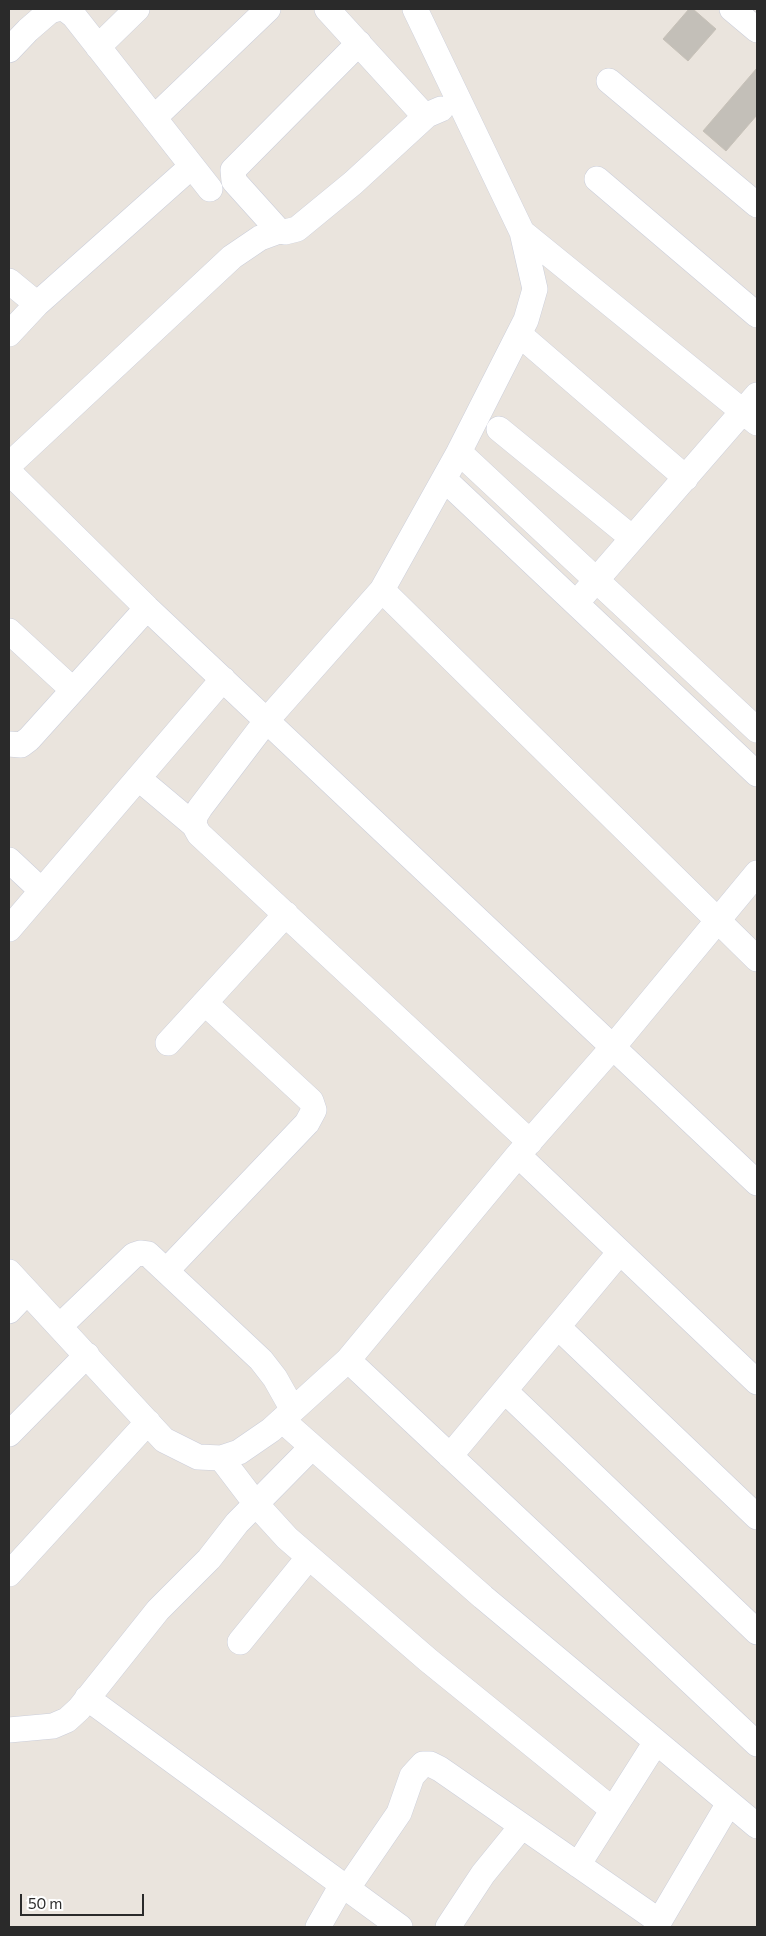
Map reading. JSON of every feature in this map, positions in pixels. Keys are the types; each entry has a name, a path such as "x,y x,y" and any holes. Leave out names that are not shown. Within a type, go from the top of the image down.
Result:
{"street":[{"path":"9,50 18,25 57,9"},
{"path":"64,9 74,16 210,189"},
{"path":"98,47 137,9"},
{"path":"154,118 268,9"},
{"path":"327,9 416,108 427,115"},
{"path":"194,825 195,816 200,808 268,720 382,590 459,452 519,334 526,320 535,289 522,232 457,99 416,9"},
{"path":"732,9 757,30"},
{"path":"280,231 234,180 234,170 358,43"},
{"path":"609,81 757,205"},
{"path":"9,465 232,257 260,238 280,231 285,232 297,229 353,183 427,115 434,114 457,99"},
{"path":"9,334 37,304 192,166"},
{"path":"597,179 757,315"},
{"path":"522,232 752,409 631,537 576,603"},
{"path":"9,281 37,304"},
{"path":"519,334 686,478"},
{"path":"499,430 631,537"},
{"path":"459,452 755,725"},
{"path":"9,472 147,608 757,1183"},
{"path":"444,479 757,774"},
{"path":"382,590 757,959"},
{"path":"13,749 73,690 147,608"},
{"path":"9,631 73,690"},
{"path":"9,929 223,679"},
{"path":"138,778 194,825 199,834 286,914 524,1148 620,1252 757,1382"},
{"path":"9,860 41,890"},
{"path":"9,1272 164,1440 198,1457 221,1458 239,1452 288,1415 348,1360 524,1148 613,1047 757,873"},
{"path":"168,1043 286,914"},
{"path":"167,1270 308,1123 314,1110 311,1101 205,1003"},
{"path":"450,1456 620,1252"},
{"path":"60,1326 134,1255 140,1253 148,1254 261,1360 276,1378 288,1415 312,1447 483,1597 757,1826"},
{"path":"9,1311 27,1292"},
{"path":"558,1327 757,1517"},
{"path":"9,1434 87,1356"},
{"path":"348,1360 756,1740"},
{"path":"505,1391 757,1632"},
{"path":"9,1574 148,1422"},
{"path":"9,1730 53,1726 67,1720 158,1610 209,1559 237,1523 312,1447"},
{"path":"221,1458 256,1504 287,1538 428,1660 613,1810"},
{"path":"240,1642 309,1557"},
{"path":"87,1698 400,1927"},
{"path":"578,1865 656,1742"},
{"path":"318,1927 344,1887 399,1813 408,1785 423,1764 430,1764 440,1769 578,1865 658,1924 729,1804"},
{"path":"448,1927 483,1874 522,1826"}],"building":[{"path":"689,9 693,9 716,29 688,61 663,39"},
{"path":"757,68 757,115 726,151 703,131"}]}
